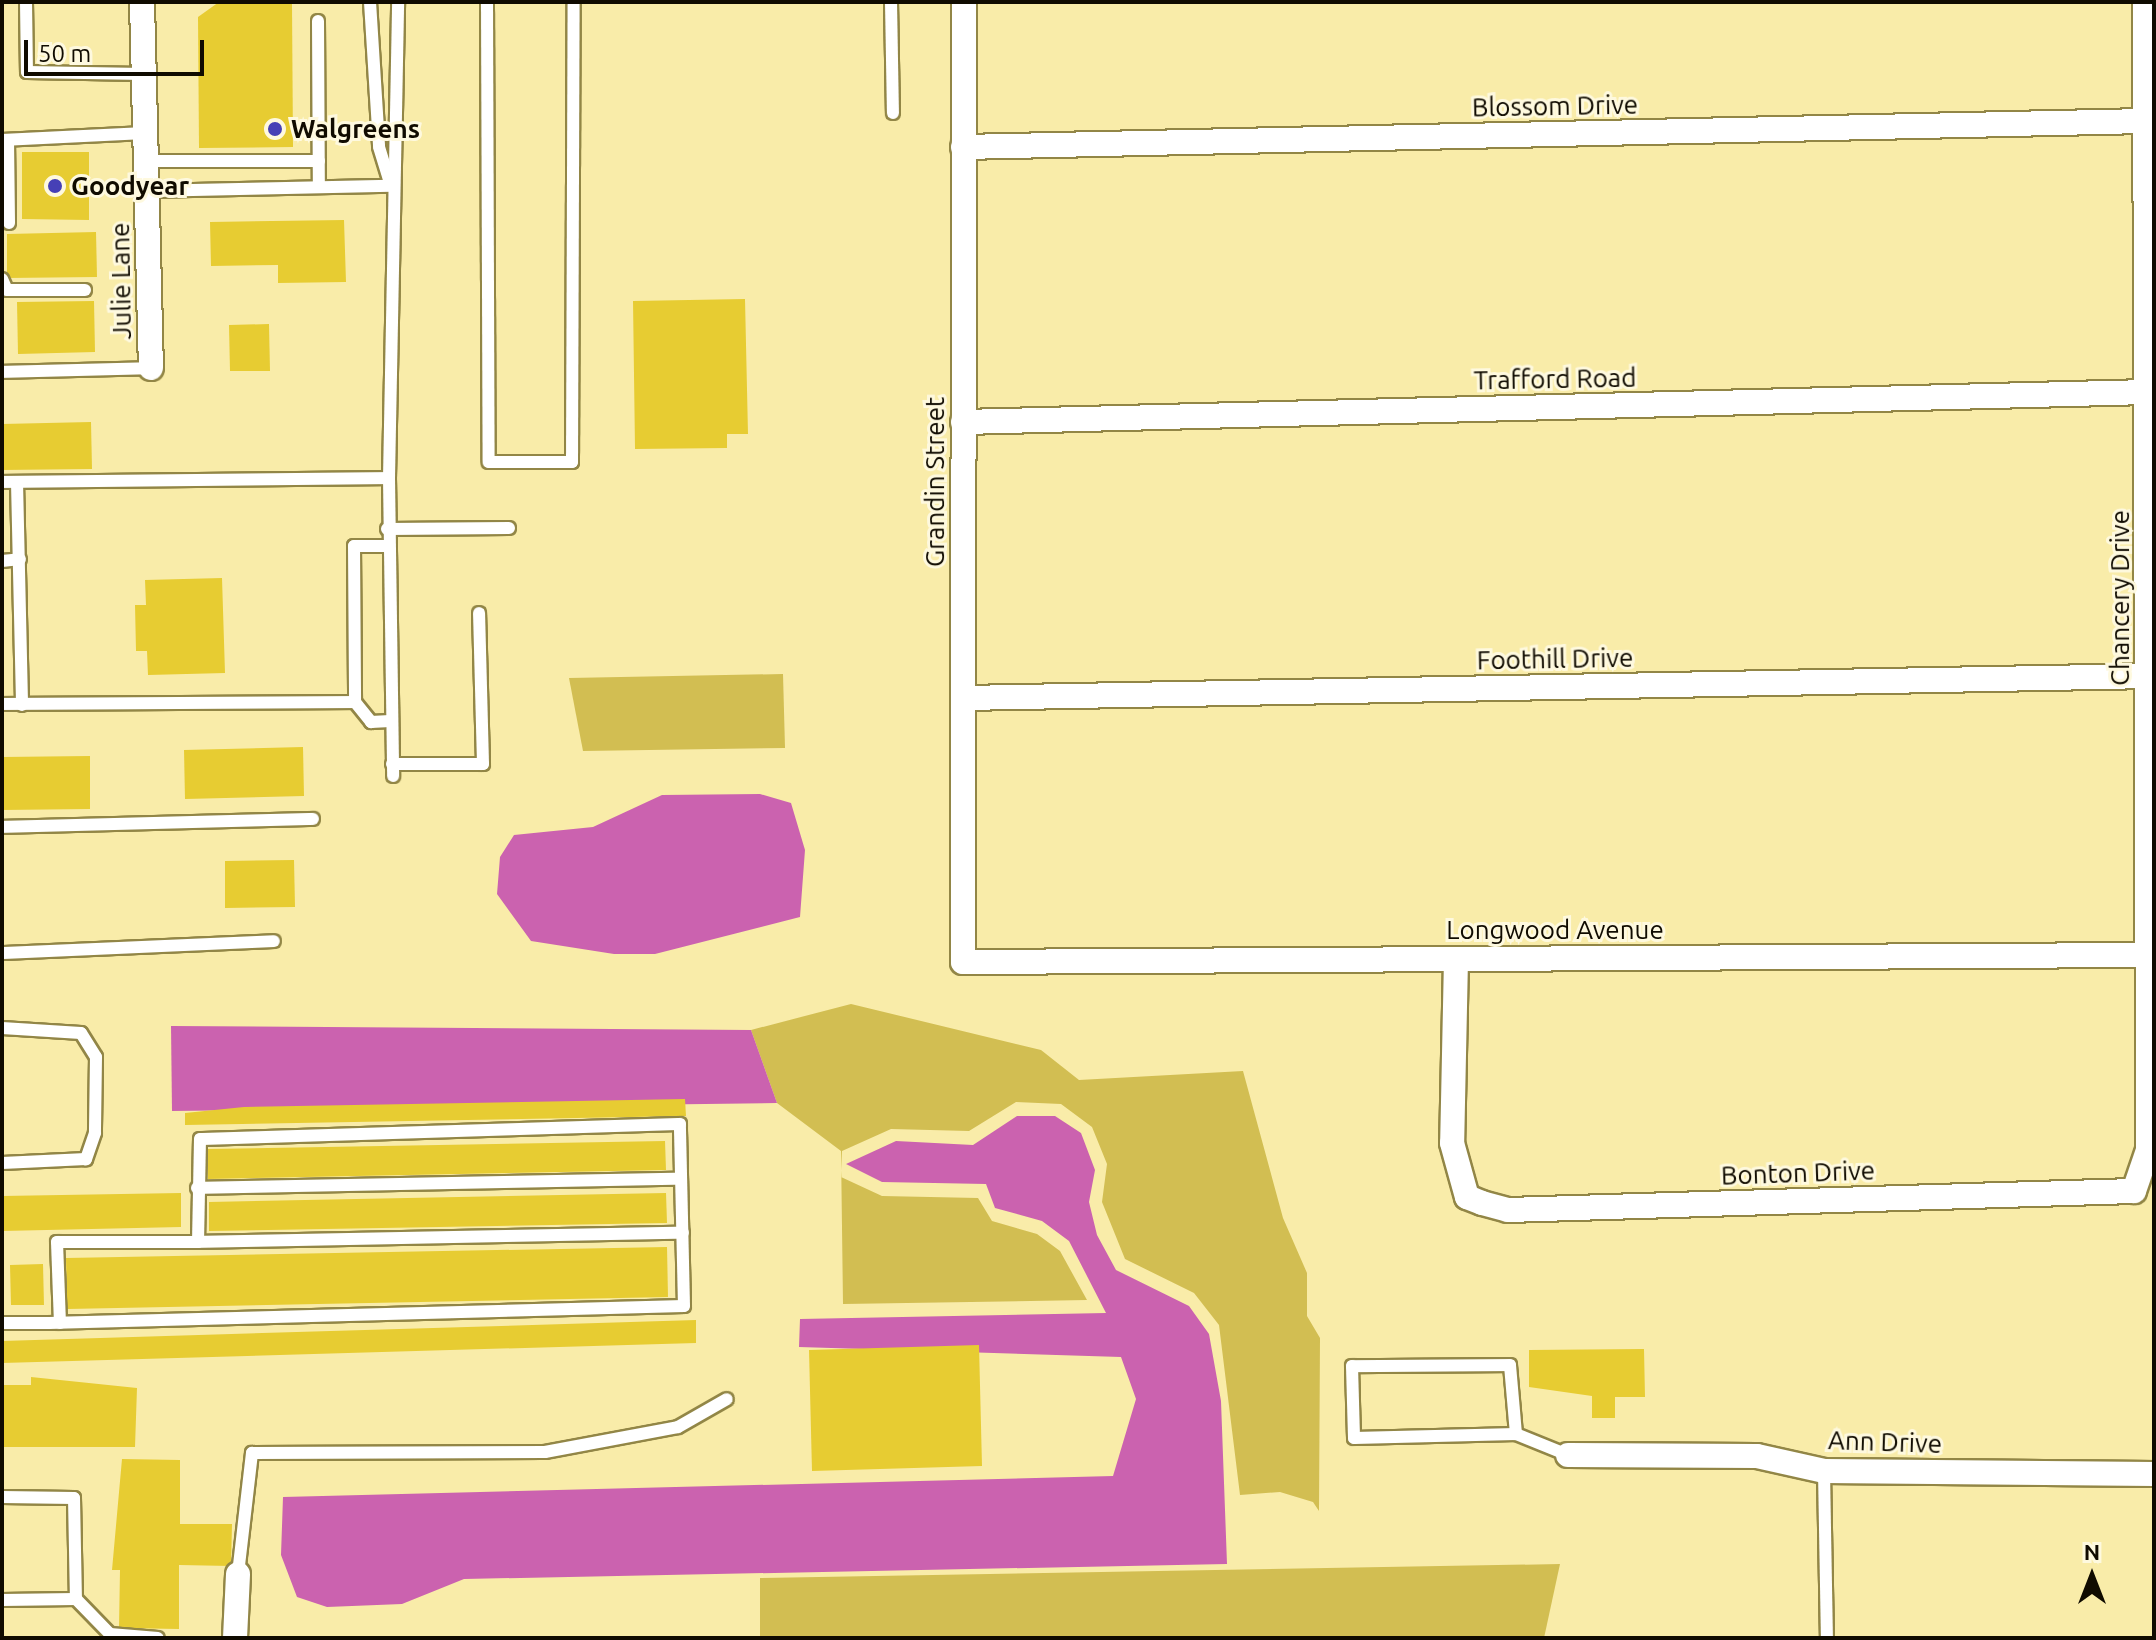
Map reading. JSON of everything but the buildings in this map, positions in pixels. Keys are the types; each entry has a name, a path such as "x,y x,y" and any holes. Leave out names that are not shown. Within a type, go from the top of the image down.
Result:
{"street":[{"name":"Julie Lane","path":"142,2 151,368"},
{"name":"Grandin Street","path":"963,962 964,2"},
{"name":"Chancery Drive","path":"2134,1191 2148,1150 2145,2"},
{"name":"Blossom Drive","path":"963,147 2147,121"},
{"name":"Trafford Road","path":"963,422 2148,392"},
{"name":"Foothill Drive","path":"963,698 2148,676"},
{"name":"Longwood Avenue","path":"963,962 2148,955"},
{"name":"Bonton Drive","path":"1456,959 1452,1143 1467,1197 1508,1210 2134,1191"},
{"name":"Ann Drive","path":"1568,1455 1757,1456 1824,1471 2154,1474"},
{"path":"235,1638 238,1574"}],"lane":[{"path":"26,2 27,72 143,74"},
{"path":"370,2 379,147 391,186"},
{"path":"398,2 400,140 391,186 387,529 393,770 483,764 479,613"},
{"path":"487,2 489,462 572,462 574,2"},
{"path":"891,2 893,113"},
{"path":"318,21 319,187"},
{"path":"9,223 5,140 145,133"},
{"path":"146,161 319,161"},
{"path":"146,191 391,186"},
{"path":"2,279 7,290 85,290"},
{"path":"2,372 151,368"},
{"path":"2,482 389,478"},
{"path":"17,482 22,705"},
{"path":"387,529 509,528"},
{"path":"387,546 354,546 355,702 371,722 390,721"},
{"path":"2,561 20,559"},
{"path":"2,704 355,702"},
{"path":"2,827 313,819"},
{"path":"2,953 274,941"},
{"path":"2,1028 81,1033 96,1057 95,1133 86,1159 2,1163"},
{"path":"2,1323 684,1306 680,1124 210,1136 197,1146 198,1242"},
{"path":"197,1188 681,1179"},
{"path":"60,1323 57,1242 683,1233"},
{"path":"1516,1434 1510,1365 1352,1366 1354,1438 1516,1434 1568,1455"},
{"path":"238,1574 245,1463 252,1453 545,1452 678,1427 727,1399"},
{"path":"1824,1471 1827,1638"},
{"path":"2,1497 74,1498 76,1599 110,1634 158,1638"},
{"path":"2,1600 76,1599"}],"shaded area":[{"path":"783,674 785,748 583,751 569,678"},
{"path":"760,794 791,803 805,850 800,917 655,954 614,954 531,941 497,894 500,857 514,835 593,827 662,795"},
{"path":"851,1004 1041,1050 1079,1080 1243,1071 1283,1218 1307,1273 1307,1316 1320,1338 1319,1511 1313,1502 1280,1492 1240,1495 1219,1325 1194,1293 1125,1259 1102,1202 1107,1164 1092,1127 1061,1104 1016,1102 969,1131 891,1129 842,1151 841,1170 841,1151 777,1103 751,1030"},
{"path":"171,1026 751,1030 777,1103 172,1111"},
{"path":"1017,1116 1055,1116 1081,1133 1095,1170 1089,1202 1097,1235 1116,1270 1189,1306 1209,1334 1221,1401 1227,1564 464,1579 402,1604 327,1607 297,1597 281,1555 283,1497 1113,1476 1136,1399 1121,1357 799,1347 800,1319 1106,1313 1069,1241 1042,1221 995,1208 986,1184 882,1182 846,1164 896,1141 973,1145"},
{"path":"841,1177 882,1196 978,1198 992,1221 1037,1234 1060,1251 1087,1300 843,1304"},
{"path":"1560,1564 1544,1638 760,1638 760,1578"}],"place":[{"name":"Walgreens","path":"275,129"},
{"name":"Goodyear","path":"55,186"}]}
